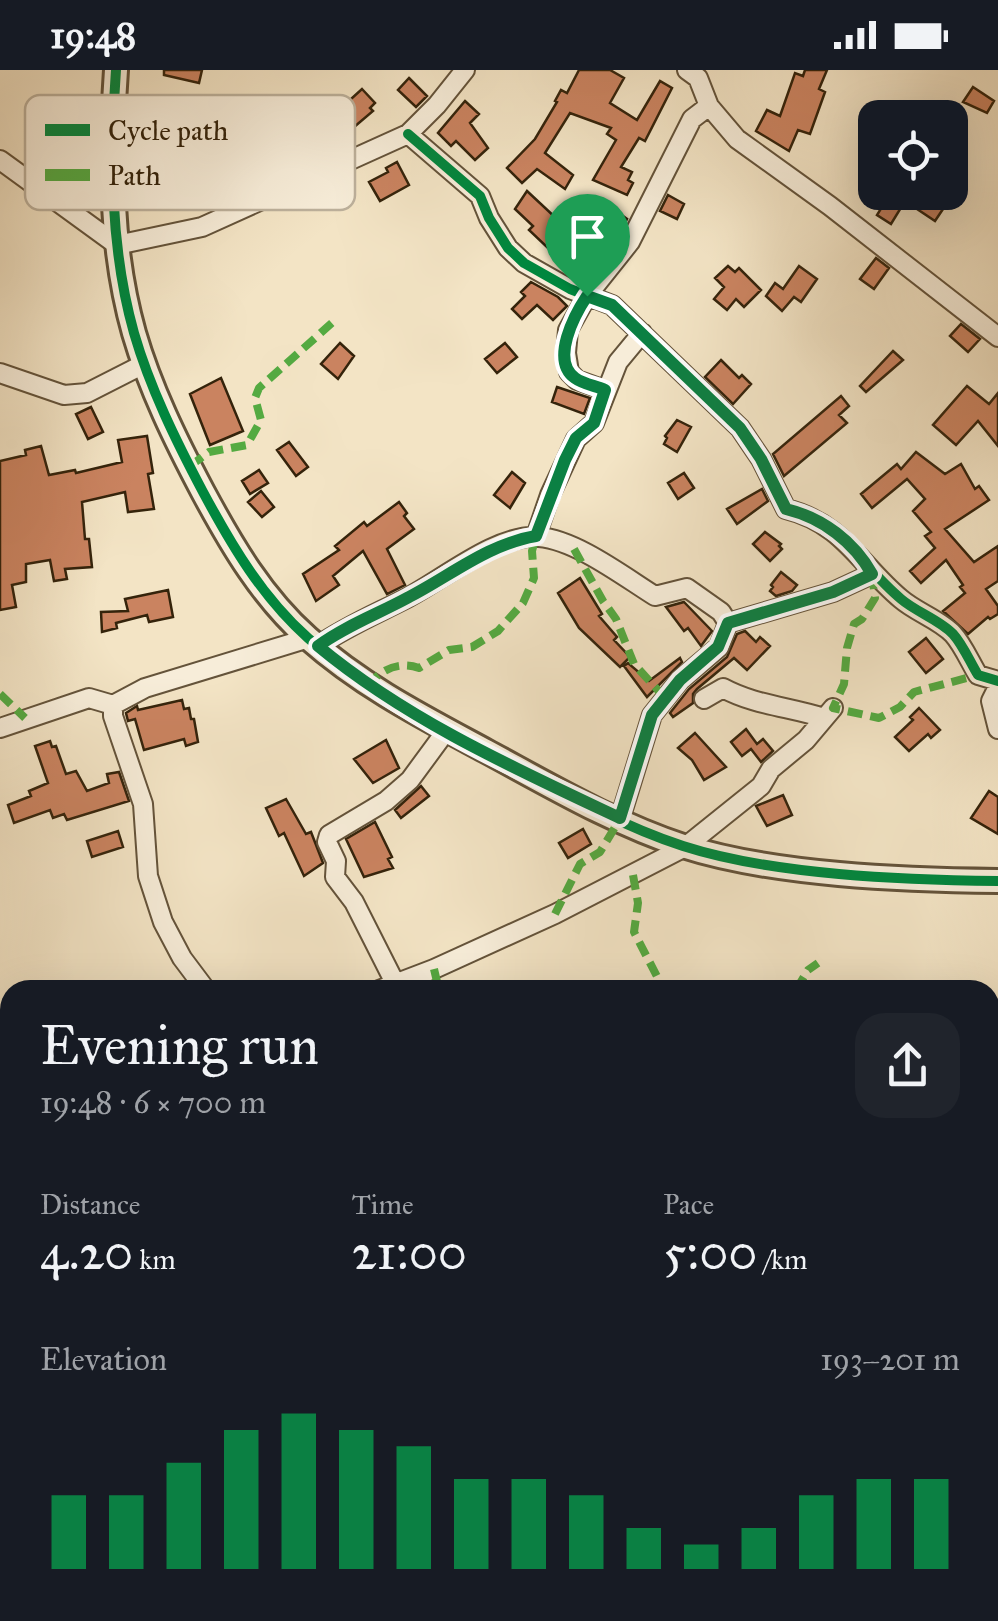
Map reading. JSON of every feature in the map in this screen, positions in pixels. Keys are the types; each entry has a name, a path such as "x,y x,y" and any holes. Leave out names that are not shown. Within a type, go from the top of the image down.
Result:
{"street":[{"path":"114,95 116,70"},
{"path":"355,158 408,134 465,70"},
{"path":"695,73 709,106 737,139 998,337"},
{"path":"605,390 577,380 569,372 568,330 587,296 630,242 692,118 709,106"},
{"path":"408,134 480,196 488,218 508,248 524,263 612,305 740,428 786,509 802,513 850,543 872,574 904,602 953,634 978,674 998,684 991,701 998,729"},
{"path":"0,160 25,178"},
{"path":"69,210 117,245 202,228 241,210"},
{"path":"116,210 117,245 134,331 144,364 190,466 242,562 277,607 363,683 446,731 685,846 733,858 806,868 901,878 998,880"},
{"path":"536,536 576,438 594,423 618,362 642,333"},
{"path":"0,373 64,396 87,393 144,364"},
{"path":"113,705 145,688 314,642 407,598 512,540 536,536 574,549 655,596 687,588 721,612 728,623"},
{"path":"728,623 833,592 872,574"},
{"path":"620,818 652,715 680,680 718,647 728,623"},
{"path":"403,980 555,914 685,846 761,786 771,769 806,740 828,713 745,700 723,688 704,699"},
{"path":"0,728 89,698 113,705"},
{"path":"113,705 113,716 143,804 148,876 164,922 198,980"},
{"path":"384,980 354,902 335,877 336,862 327,842 329,835 386,801 410,780 446,731"}],"building":[{"path":"164,70 202,70 199,83 164,75"},
{"path":"579,70 610,70 624,78 610,103 637,120 660,81 672,88 645,141 639,138 621,167 632,172 628,180 633,183 627,195 593,180 616,140 607,134 611,128 570,113 545,153 573,175 565,189 537,169 522,183 507,168 535,139 561,90 567,93"},
{"path":"805,70 827,70 819,89 825,92 810,134 798,130 789,151 756,131 767,110 780,116 795,73 803,76"},
{"path":"409,78 427,96 416,107 398,90"},
{"path":"973,87 994,101 987,113 964,100"},
{"path":"362,89 375,103 370,108 373,111 355,126 355,95"},
{"path":"465,101 479,114 470,123 488,148 475,160 456,141 451,146 438,133"},
{"path":"397,162 409,185 380,201 369,182"},
{"path":"527,191 557,219 549,232 566,247 583,226 598,237 616,211 627,219 619,235 601,254 587,244 568,267 529,230 533,226 515,209"},
{"path":"668,195 684,204 677,219 660,211"},
{"path":"880,210 900,210 891,224 877,215"},
{"path":"918,210 942,210 935,221"},
{"path":"876,258 889,268 874,289 860,279"},
{"path":"728,266 735,272 739,268 761,290 744,307 736,299 727,310 714,299 724,287 715,278"},
{"path":"799,266 817,279 801,302 794,297 782,311 766,296 775,283 783,289"},
{"path":"531,282 567,306 553,320 537,305 522,319 512,309 525,296 521,292"},
{"path":"961,324 980,339 968,352 950,336"},
{"path":"340,343 354,356 338,379 321,364"},
{"path":"505,343 517,357 497,373 485,359"},
{"path":"893,351 903,360 866,392 860,386"},
{"path":"721,360 751,384 733,404 705,377"},
{"path":"221,378 243,431 210,445 190,394"},
{"path":"967,386 989,404 998,393 998,446 978,421 956,445 933,425"},
{"path":"557,387 590,398 584,414 552,402"},
{"path":"841,396 849,406 839,415 847,423 784,476 773,454"},
{"path":"91,407 103,432 88,439 76,414"},
{"path":"677,420 691,427 677,452 664,444"},
{"path":"147,436 154,509 128,512 125,492 82,502 92,567 65,569 67,579 54,581 50,560 26,564 26,582 12,585 16,607 0,610 0,461 26,455 25,450 41,446 49,475 75,470 76,473 122,462 118,440"},
{"path":"289,442 308,467 296,476 277,450"},
{"path":"916,452 945,474 961,464 975,489 979,486 989,500 945,529 974,562 998,546 998,581 986,589 998,606 998,614 988,617 968,634 943,611 965,593 946,560 921,583 910,571 935,548 925,536 931,532 913,511 925,499 907,479 872,508 861,494 897,464 901,469"},
{"path":"259,470 268,483 250,494 242,481"},
{"path":"512,472 525,483 510,508 494,495"},
{"path":"684,473 694,488 678,499 668,483"},
{"path":"762,489 768,501 737,524 727,509"},
{"path":"261,491 274,507 262,517 248,502"},
{"path":"399,502 414,529 387,549 405,585 387,594 363,551 333,576 339,585 316,601 303,574 339,550 335,546 364,522 367,526"},
{"path":"765,532 782,549 770,561 753,544"},
{"path":"781,572 797,585 776,596 770,591 771,585"},
{"path":"580,578 602,614 599,616 617,637 614,640 630,657 620,667 579,628 558,593"},
{"path":"168,590 173,617 149,622 147,615 116,623 117,628 102,632 101,612 128,611 125,599"},
{"path":"684,602 712,631 701,646 666,607"},
{"path":"745,631 756,642 760,637 770,646 747,670 734,658 697,689 693,703 673,717 670,713 689,689 727,657 737,634"},
{"path":"926,638 943,659 926,673 909,652"},
{"path":"680,658 682,662 647,697 624,666 628,663 649,681"},
{"path":"182,700 184,709 189,708 194,719 198,742 186,746 184,739 144,750 135,719 128,721 126,713 137,706 138,710"},
{"path":"919,708 940,730 931,738 928,734 909,751 895,737 913,720 910,717"},
{"path":"746,729 757,744 763,739 773,751 761,762 751,749 742,756 731,742"},
{"path":"695,733 726,767 704,780 692,760 678,748"},
{"path":"386,740 399,768 373,783 354,759"},
{"path":"50,741 52,747 56,746 66,774 76,771 87,791 109,783 107,774 119,772 129,801 67,820 64,814 53,818 50,810 14,823 8,805 31,796 29,791 48,783 35,746"},
{"path":"421,786 429,796 401,818 395,810"},
{"path":"989,791 998,797 998,834 971,818"},
{"path":"783,795 792,815 767,826 756,806"},
{"path":"286,799 306,834 311,832 323,863 304,876 284,833 279,836 266,808"},
{"path":"375,822 392,857 388,859 393,868 364,877 346,839"},
{"path":"583,829 591,844 568,858 559,843"},
{"path":"118,831 123,847 92,857 87,841"}],"marked path":[{"path":"190,466 209,452 247,445 261,420 255,398 259,388 333,322"},
{"path":"368,686 391,668 419,668 449,650 472,647 498,631 523,603 534,578 532,551 536,536"},
{"path":"574,549 616,619 634,664 665,698"},
{"path":"872,574 875,598 862,619 854,624 844,684 833,708 879,718 900,707 914,692 978,675"},
{"path":"0,694 25,718"},
{"path":"555,914 580,864 600,852 620,819"},
{"path":"633,875 638,903 634,932 659,980"},
{"path":"802,980 818,963"},
{"path":"434,969 437,980"}],"cycle path":[{"path":"115,95 116,70"},
{"path":"408,134 480,196 508,248 524,263 570,289 612,305 740,428 786,509 806,515 837,535 901,599 953,634 978,675 998,681"},
{"path":"115,210 120,268 134,333 174,434 249,570 291,622 329,655 371,686 439,726 607,815 683,846 797,870 998,881"}],"route":[{"path":"587,296 612,305 740,428 786,509 802,513 850,543 872,574 833,592 728,623 718,647 680,680 652,715 620,818 446,731 363,683 318,646 347,626 512,540 536,536 565,460 576,438 594,423 605,390 577,380 569,372 568,330 587,296"}]}
